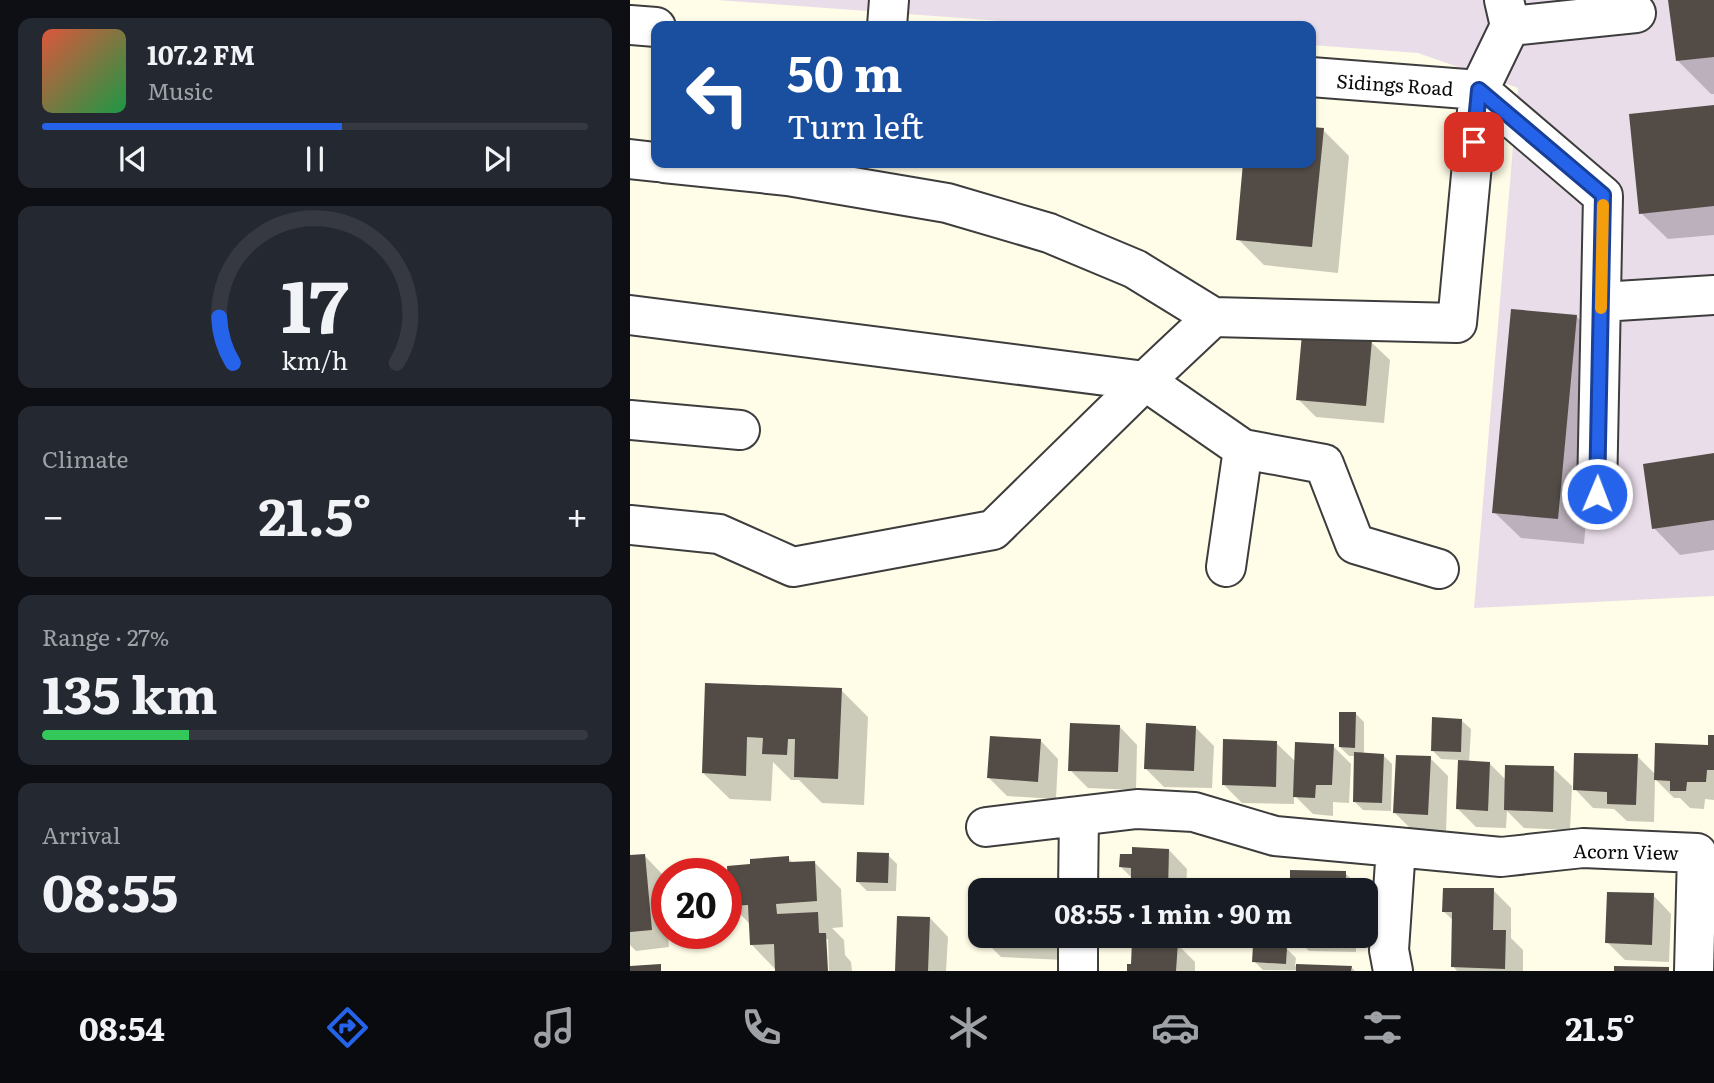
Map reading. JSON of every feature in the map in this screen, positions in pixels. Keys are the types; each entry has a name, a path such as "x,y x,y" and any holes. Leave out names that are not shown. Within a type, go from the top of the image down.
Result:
{"street":[{"path":"887,21 889,0"},
{"path":"712,168 788,176 947,203 1049,233 1135,269 1213,317 1457,323 1479,90 1507,13 1636,13"},
{"path":"630,24 651,26"},
{"name":"Sidings Road","path":"1316,77 1479,90"},
{"path":"1479,90 1603,195 1597,494"},
{"path":"630,159 651,161"},
{"path":"1601,302 1714,295"},
{"path":"630,315 1145,381 1243,449 1324,464 1355,544 1439,569"},
{"path":"630,525 719,534 793,567 993,530 1213,317"},
{"path":"630,421 740,430"},
{"path":"1226,567 1243,449"},
{"name":"Acorn View","path":"986,827 1137,809 1194,811 1275,836 1501,857 1583,848 1697,853 1693,971"},
{"path":"1078,878 1079,816"},
{"path":"1394,971 1389,950 1396,847"},
{"path":"1078,948 1078,971"}],"shaded area":[{"path":"717,0 1714,0 1714,596 1474,608 1518,88 1418,53 1316,45 1316,21 1000,21"}],"building":[{"path":"1668,0 1714,0 1714,57 1676,61"},
{"path":"1714,105 1714,206 1639,214 1629,114"},
{"path":"1316,127 1324,128 1312,247 1236,240 1243,168 1316,168"},
{"path":"1511,309 1577,315 1558,519 1492,513"},
{"path":"1302,334 1372,340 1366,406 1296,400"},
{"path":"1714,453 1714,520 1652,529 1643,464"},
{"path":"705,683 842,688 838,779 794,777 795,739 788,739 787,755 762,754 763,738 747,737 746,776 702,773"},
{"path":"1339,712 1356,712 1355,748 1339,747"},
{"path":"1432,717 1462,719 1461,752 1431,751"},
{"path":"1070,723 1120,725 1118,772 1068,771"},
{"path":"1146,723 1196,726 1194,771 1144,769"},
{"path":"1708,735 1714,735 1714,770 1707,770 1706,782 1687,782 1686,791 1670,791 1670,781 1654,780 1655,743 1708,745"},
{"path":"990,736 1041,739 1038,782 987,778"},
{"path":"1223,739 1277,741 1276,787 1222,785"},
{"path":"1295,742 1334,744 1332,785 1316,785 1315,798 1293,797"},
{"path":"1354,752 1384,754 1382,803 1353,802"},
{"path":"1574,753 1638,754 1636,805 1607,804 1607,792 1573,790"},
{"path":"1396,755 1431,756 1428,815 1393,813"},
{"path":"1458,760 1490,762 1488,811 1456,809"},
{"path":"1505,765 1554,766 1553,812 1504,810"},
{"path":"1132,847 1169,849 1168,878 1131,878 1131,868 1119,867 1120,854 1132,854"},
{"path":"857,852 889,853 888,883 856,882"},
{"path":"645,854 651,930 630,932 630,855"},
{"path":"789,856 789,862 815,861 817,901 776,904 777,914 818,912 819,933 826,933 828,971 775,971 774,944 750,945 748,905 742,905 742,865 750,864 750,859"},
{"path":"1290,870 1346,871 1346,878 1290,878"},
{"path":"1443,888 1494,888 1493,930 1506,930 1505,969 1451,967 1452,912 1442,912"},
{"path":"1607,892 1654,893 1652,945 1605,943"},
{"path":"897,916 930,917 928,971 895,971"},
{"path":"1132,948 1178,948 1176,971 1127,971 1127,964 1131,964"},
{"path":"1253,948 1287,948 1286,964 1252,962"},
{"path":"661,964 661,971 630,971 630,966"},
{"path":"1296,964 1352,966 1351,971 1296,971"},
{"path":"1614,966 1669,967 1669,971 1614,971"}],"slow traffic":[{"path":"1601,308 1603,205"}],"route":[{"path":"1474,142 1479,90 1603,195 1597,494"}]}
